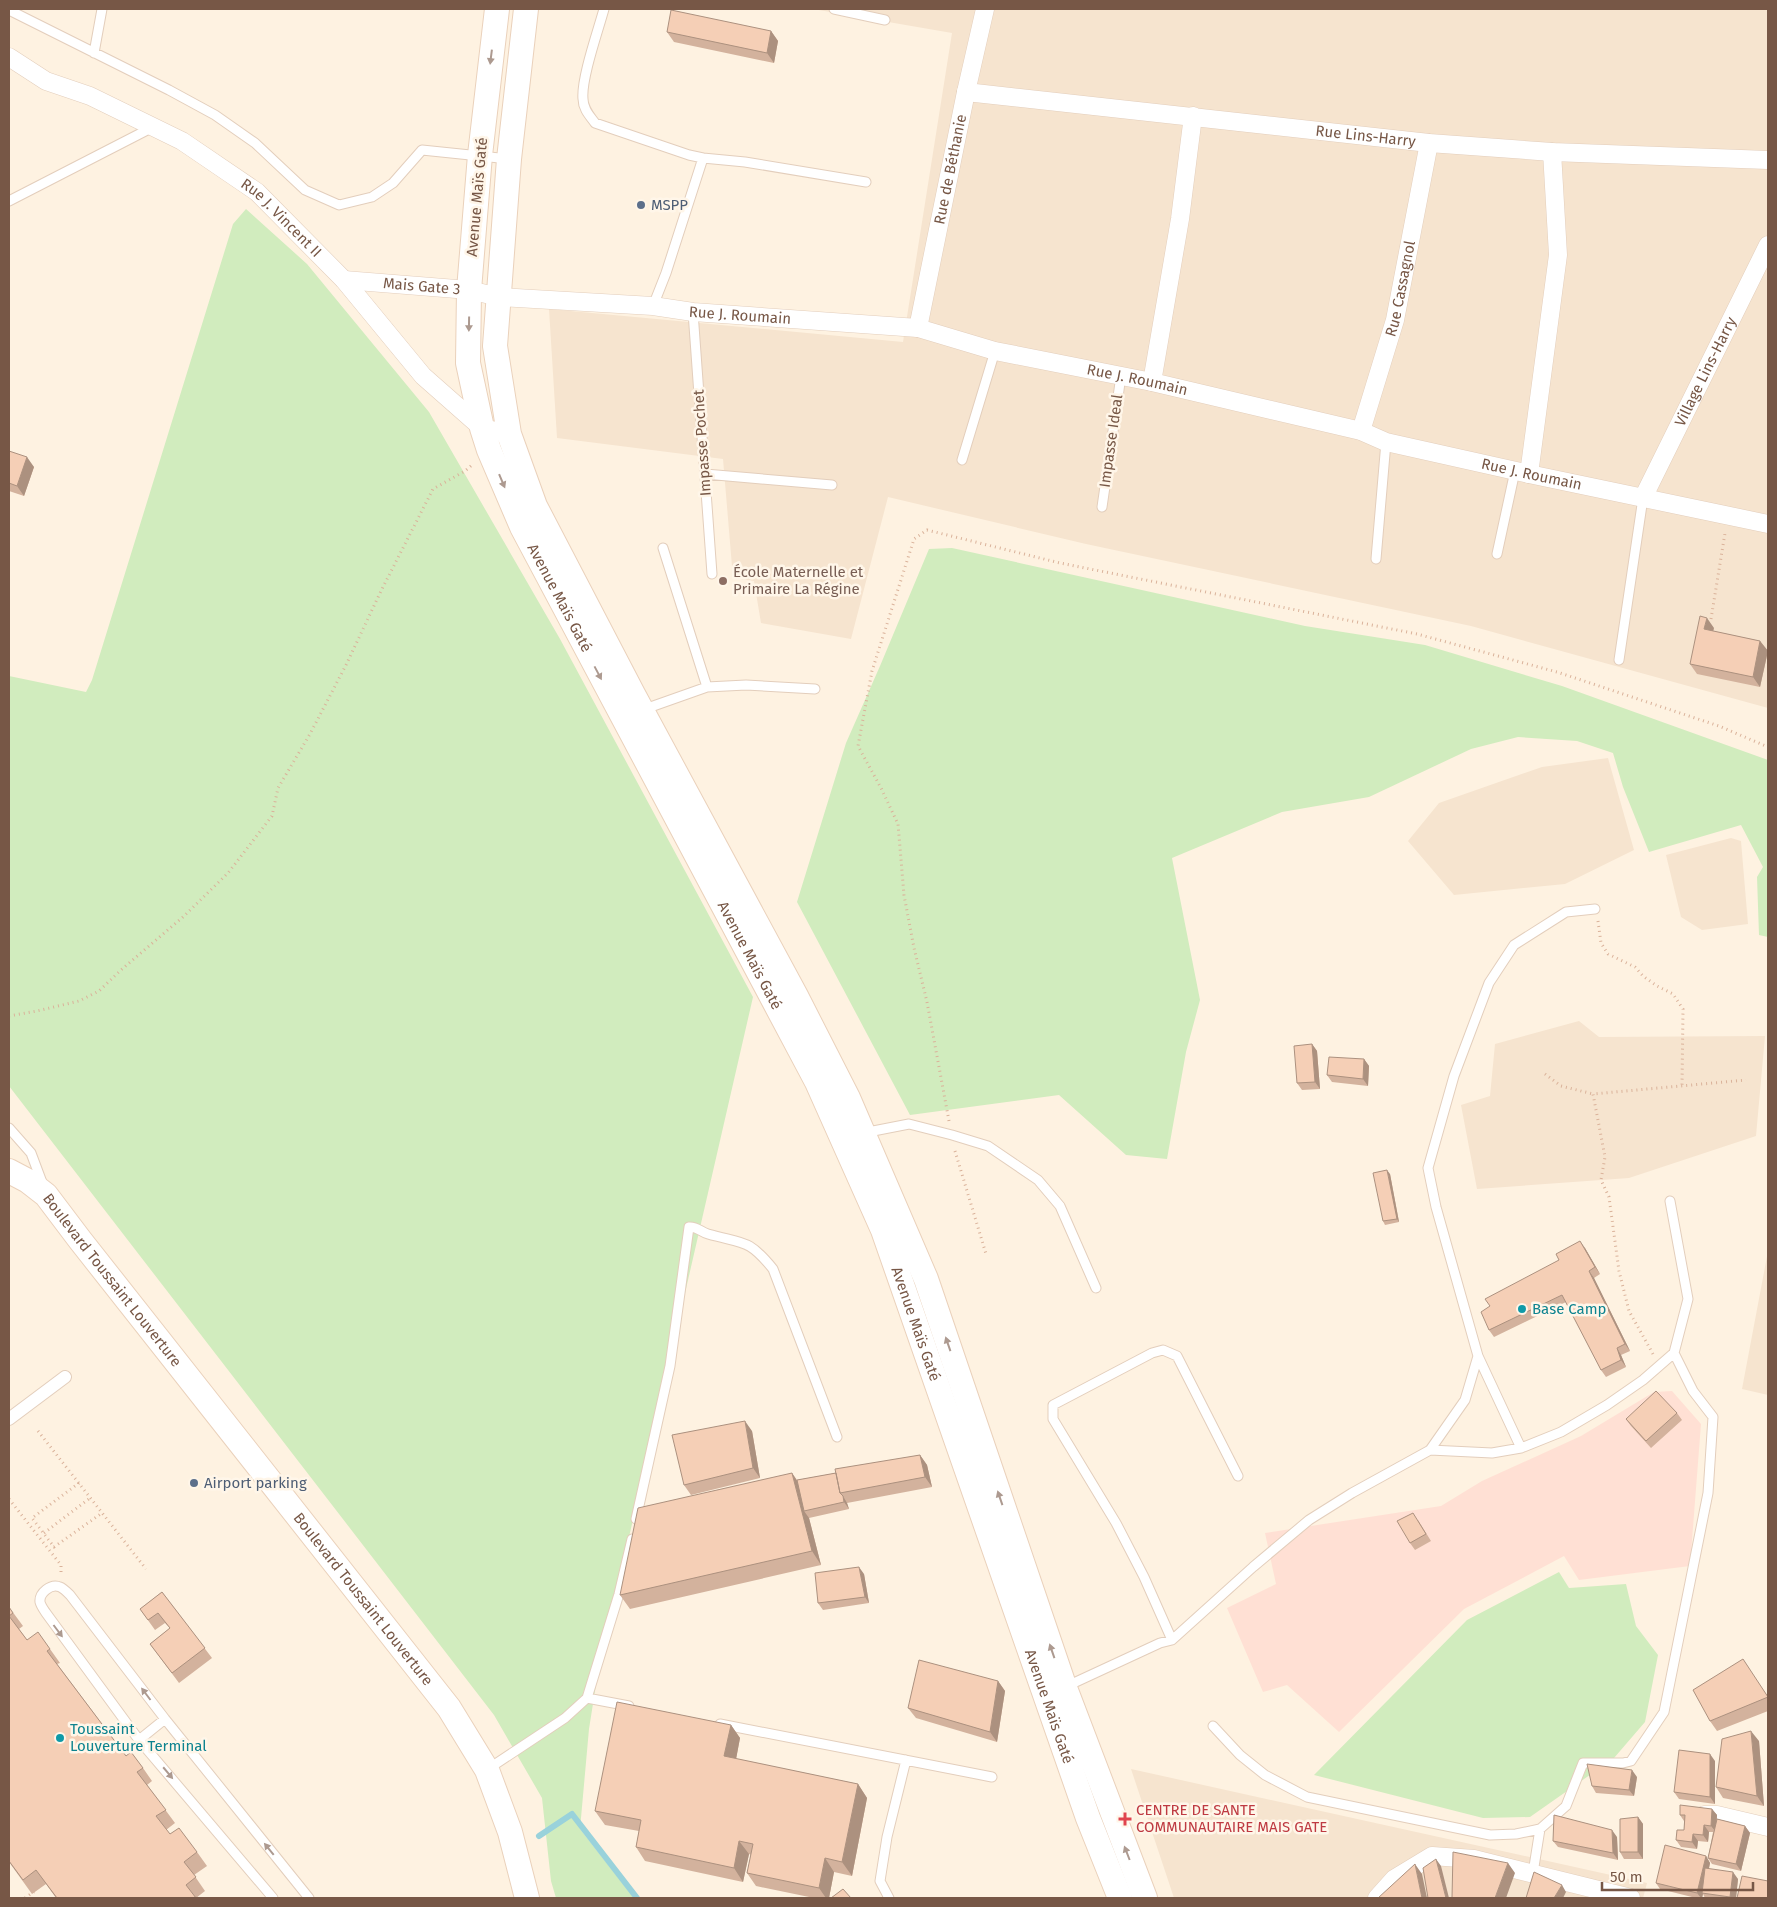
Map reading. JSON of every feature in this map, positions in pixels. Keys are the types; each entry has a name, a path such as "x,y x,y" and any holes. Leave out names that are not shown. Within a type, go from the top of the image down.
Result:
{"main road":[{"name":"Avenue Maïs Gaté","path":"497,9 480,155 469,290 468,364 482,428 489,450 522,527 825,1100 883,1230 1056,1692 1145,1898"},
{"name":"Avenue Maïs Gaté","path":"526,9 509,159 495,346 509,434 534,506 796,996 848,1098 926,1279 1056,1692 1088,1818 1120,1898"},
{"name":"Boulevard Toussaint Louverture","path":"9,1172 28,1181 46,1195 449,1708 487,1770 510,1832 527,1898"}],"street":[{"name":"Rue de Béthanie","path":"918,328 966,92 985,9"},
{"name":"Rue J. Vincent II","path":"9,57 46,81 90,96 182,141 257,192 344,280 423,376 482,428 509,434"},
{"name":"Rue Lins-Harry","path":"966,92 1429,143 1552,152 1768,160"},
{"path":"1152,382 1180,219 1193,116"},
{"name":"Rue Cassagnol","path":"1360,431 1395,320 1429,143"},
{"path":"1522,473 1558,255 1552,152"},
{"name":"Village Lins-Harry","path":"1643,498 1768,245"},
{"name":"Mais Gate 3","path":"344,280 469,290 498,297"},
{"name":"Rue J. Roumain","path":"498,297 653,306 693,312 918,328 995,351 1152,382 1360,431 1386,442 1522,473 1768,524"},
{"path":"9,1419 65,1377"},
{"path":"1704,1815 1717,1815 1768,1827"},
{"path":"1377,1898 1394,1879 1432,1856 1474,1858 1631,1898"}],"lane":[{"path":"94,53 102,9"},
{"path":"604,9 583,87 583,100 586,112 595,123 689,155 745,162 866,182"},
{"path":"834,9 885,20"},
{"path":"9,10 170,90 215,115 255,143 305,190 339,205 372,197 393,184 422,150 509,159"},
{"path":"9,201 152,127"},
{"path":"653,306 666,273 703,158"},
{"name":"Impasse Pochet","path":"693,312 712,574"},
{"path":"962,460 995,351"},
{"name":"Impasse Ideal","path":"1102,507 1121,376"},
{"path":"1376,559 1386,442"},
{"path":"1496,554 1522,473"},
{"path":"705,474 832,484"},
{"path":"1619,660 1643,498"},
{"path":"663,548 707,686"},
{"path":"642,710 707,686 746,685 815,689"},
{"path":"1521,1448 1478,1356 1436,1207 1428,1168 1454,1076 1488,982 1514,945 1566,912 1595,908"},
{"path":"863,1133 909,1124 988,1146 1038,1180 1060,1206 1096,1288"},
{"path":"9,1128 31,1153 46,1195"},
{"path":"1430,1450 1492,1453 1521,1448 1561,1432 1607,1405 1643,1380 1674,1353 1688,1299 1670,1201"},
{"path":"487,1770 565,1718 587,1698 620,1594 670,1366 690,1227 693,1226 706,1233 742,1241 759,1252 773,1269 837,1437"},
{"path":"1172,1640 1144,1577 1116,1522 1053,1419 1054,1405 1152,1353 1163,1350 1177,1356 1238,1476"},
{"path":"1213,1726 1240,1755 1266,1776 1307,1797 1490,1835 1516,1834 1540,1829 1566,1806 1583,1763 1623,1763 1630,1761 1664,1712 1708,1494 1713,1417 1693,1392 1674,1353"},
{"path":"1056,1692 1172,1640 1253,1567 1310,1520 1352,1493 1430,1450 1465,1400 1478,1356"},
{"path":"273,1898 139,1740 46,1614 40,1603 46,1589 53,1586 60,1587 70,1595 165,1719 308,1898"},
{"path":"587,1698 635,1707"},
{"path":"139,1740 165,1719"},
{"path":"712,1722 992,1777"},
{"path":"889,1898 880,1881 887,1837 906,1760"},
{"path":"1533,1873 1540,1829"}],"path":[{"path":"9,1016 78,1001 99,991 183,917 228,873 272,816 278,788 310,734 346,665 381,590 433,489 465,471 489,450"},
{"path":"1711,619 1728,517"},
{"path":"986,1254 957,1158 952,1135 927,1002 904,895 898,824 858,746 872,671 914,539 927,530 1060,563 1417,634 1557,672 1719,726 1768,747"},
{"path":"1595,908 1601,943 1608,954 1635,968 1650,981 1673,994 1683,1009 1682,1086"},
{"path":"1545,1074 1562,1086 1593,1094 1746,1080"},
{"path":"1593,1094 1606,1156 1600,1180 1609,1198 1619,1271 1629,1311 1660,1365"},
{"path":"38,1431 146,1569"},
{"path":"78,1483 32,1518 54,1547 102,1513"},
{"path":"44,1533 90,1498"},
{"path":"9,1499 60,1565 60,1587"},
{"path":"25,1898 39,1889"}],"shaded area":[{"path":"813,9 1768,9 1768,708 1471,626 1086,544 888,497 851,639 761,623 754,581 733,578 723,459 557,438 549,309 903,342 952,33"},
{"path":"1608,758 1634,850 1565,884 1454,895 1408,841 1439,803 1542,767"},
{"path":"1731,838 1741,841 1748,924 1702,930 1681,917 1666,855"},
{"path":"1579,1021 1599,1037 1765,1036 1756,1136 1629,1178 1477,1189 1461,1105 1490,1096 1495,1044"},
{"path":"1768,1251 1768,1395 1742,1389"},
{"path":"1672,1391 1701,1424 1690,1566 1579,1580 1564,1556 1464,1609 1339,1732 1287,1685 1263,1692 1227,1608 1276,1584 1265,1533 1441,1506 1482,1481 1581,1436 1654,1392"},
{"path":"1131,1769 1647,1883 1643,1898 1174,1898"}],"green space":[{"path":"246,209 307,264 429,412 560,639 753,997 598,1672 589,1729 580,1829 634,1898 556,1898 551,1881 542,1798 494,1715 9,1086 9,676 86,692 92,680 233,224"},
{"path":"952,548 1305,626 1425,645 1562,686 1768,760 1768,937 1759,935 1757,877 1763,867 1741,825 1649,852 1623,787 1613,753 1577,741 1518,737 1471,749 1369,797 1282,812 1172,858 1200,1000 1186,1052 1167,1159 1126,1155 1059,1095 910,1115 797,902 846,743 929,549"},
{"path":"1559,1572 1569,1588 1626,1584 1636,1626 1658,1655 1645,1722 1614,1758 1530,1817 1483,1818 1314,1775 1467,1620"}],"building":[{"path":"671,10 771,31 767,53 667,32"},
{"path":"9,451 27,457 17,486 9,483"},
{"path":"1700,616 1707,618 1704,629 1760,641 1753,677 1690,664"},
{"path":"1312,1044 1315,1082 1297,1083 1294,1046"},
{"path":"1329,1057 1364,1059 1363,1079 1327,1075"},
{"path":"1387,1170 1397,1219 1383,1221 1373,1173"},
{"name":"Base Camp","path":"1580,1241 1595,1267 1589,1271 1625,1344 1617,1348 1621,1360 1601,1370 1562,1295 1489,1330 1481,1312 1490,1306 1485,1299 1559,1260 1556,1254"},
{"path":"1656,1391 1677,1413 1646,1441 1626,1419"},
{"path":"745,1421 753,1468 684,1485 672,1435"},
{"path":"920,1455 925,1477 840,1493 835,1469"},
{"path":"792,1473 812,1551 620,1595 638,1508"},
{"path":"836,1473 844,1502 804,1511 797,1480"},
{"path":"1413,1513 1426,1534 1410,1543 1397,1521"},
{"path":"859,1567 865,1597 818,1603 815,1573"},
{"path":"162,1592 205,1648 172,1673 150,1644 170,1628 158,1613 148,1620 140,1609"},
{"path":"9,1607 13,1613 9,1616"},
{"name":"Toussaint Louverture Terminal","path":"9,1616 27,1640 38,1632 50,1649 47,1651 126,1756 131,1752 143,1768 137,1772 166,1810 156,1816 170,1834 179,1828 197,1852 184,1862 196,1877 186,1885 196,1898 57,1898 36,1870 23,1880 9,1861"},
{"path":"1743,1659 1768,1697 1710,1721 1693,1690"},
{"path":"919,1660 998,1681 990,1732 908,1708"},
{"path":"617,1702 731,1725 724,1756 858,1784 842,1862 825,1858 819,1888 747,1873 753,1844 739,1841 734,1868 636,1847 641,1820 595,1811"},
{"path":"1751,1731 1757,1796 1716,1787 1722,1739"},
{"path":"1679,1750 1710,1754 1710,1797 1674,1792"},
{"path":"1587,1764 1632,1770 1629,1790 1592,1786"},
{"path":"1680,1805 1712,1809 1711,1826 1704,1825 1703,1835 1693,1834 1692,1842 1676,1840 1677,1830 1684,1830 1685,1815 1680,1815"},
{"path":"1554,1815 1612,1830 1613,1853 1553,1841"},
{"path":"1638,1817 1638,1852 1620,1852 1620,1819"},
{"path":"1717,1819 1745,1826 1736,1864 1708,1858"},
{"path":"1665,1845 1706,1856 1697,1893 1656,1883"},
{"path":"1453,1852 1508,1863 1495,1898 1452,1898"},
{"path":"1436,1859 1446,1898 1428,1898 1423,1868"},
{"path":"1415,1864 1422,1898 1378,1898"},
{"path":"1705,1868 1733,1872 1730,1897 1702,1893"},
{"path":"1534,1872 1562,1885 1554,1898 1526,1898"},
{"path":"1742,1876 1768,1881 1768,1898 1737,1898"},
{"path":"843,1889 851,1898 831,1898"}],"waterway":[{"path":"539,1836 572,1814 637,1898"}],"place":[{"name":"MSPP","path":"641,205"},
{"name":"École Maternelle et Primaire La Régine","path":"723,581"},
{"name":"Base Camp","path":"1522,1309"},
{"name":"Airport parking","path":"194,1483"},
{"name":"Toussaint Louverture Terminal","path":"60,1738"},
{"name":"CENTRE DE SANTE COMMUNAUTAIRE MAIS GATE","path":"1125,1819"}]}
